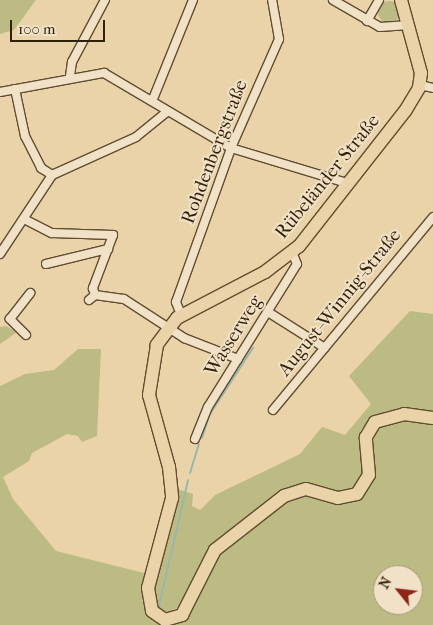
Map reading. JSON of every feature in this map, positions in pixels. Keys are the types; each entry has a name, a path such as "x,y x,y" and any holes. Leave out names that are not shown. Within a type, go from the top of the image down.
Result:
{"main road":[{"path":"401,0 420,57 420,85"},
{"name":"Rübeländer Straße","path":"420,85 350,184 292,252 265,272 181,315 168,326 155,350 149,385 153,416 171,477 168,523 147,593 154,614 169,620 187,608 205,565 220,544 275,502 301,489 344,498 362,490 369,475 366,437 375,422 404,414 433,418"}],"street":[{"path":"70,76 72,62 105,0"},
{"path":"153,99 193,0"},
{"name":"Rohdenbergstraße","path":"181,315 176,302 231,148 279,39 272,0"},
{"path":"333,0 367,21 390,29 409,25"},
{"path":"367,21 379,0"},
{"path":"0,92 70,76 104,73 153,99 168,111 231,148 350,184"},
{"path":"420,85 433,88"},
{"path":"15,89 25,136 41,168 52,175"},
{"path":"0,254 52,175 136,137 168,111"},
{"name":"August-Winnig-Straße","path":"273,410 433,216"},
{"path":"24,219 52,233 113,235 93,288 92,297 124,299 184,338 238,359"},
{"path":"46,264 108,249"},
{"name":"Wasserweg","path":"196,439 238,359 297,264 292,252"},
{"path":"26,335 10,319 30,293"},
{"path":"268,312 325,348"}],"shaded area":[{"path":"0,0 36,0 14,30 0,34"},
{"path":"389,1 397,4 400,12 397,20 389,23 381,20 378,12 381,4"},
{"path":"410,311 433,314 433,412 398,409 373,415 360,431 363,472 353,490 339,492 307,482 279,493 219,539 200,564 183,605 164,614 155,605 153,588 172,527 177,489 193,494 192,506 200,510 215,495 300,454 322,427 345,435 371,404 349,376"},
{"path":"6,326 17,332 0,344 0,327"},
{"path":"78,349 101,349 97,436 82,442 78,436 67,434 32,453 29,461 3,477 13,499 56,551 144,573 157,543 142,600 149,617 165,625 0,625 0,386 25,374 54,370"},
{"path":"412,419 433,424 433,625 171,625 183,620 213,558 255,520 300,494 340,504 359,499 374,475 372,441 378,428 388,422"}],"waterway":[{"path":"202,438 210,414 253,348"},
{"path":"190,473 199,444"},
{"path":"159,606 188,480"}]}
